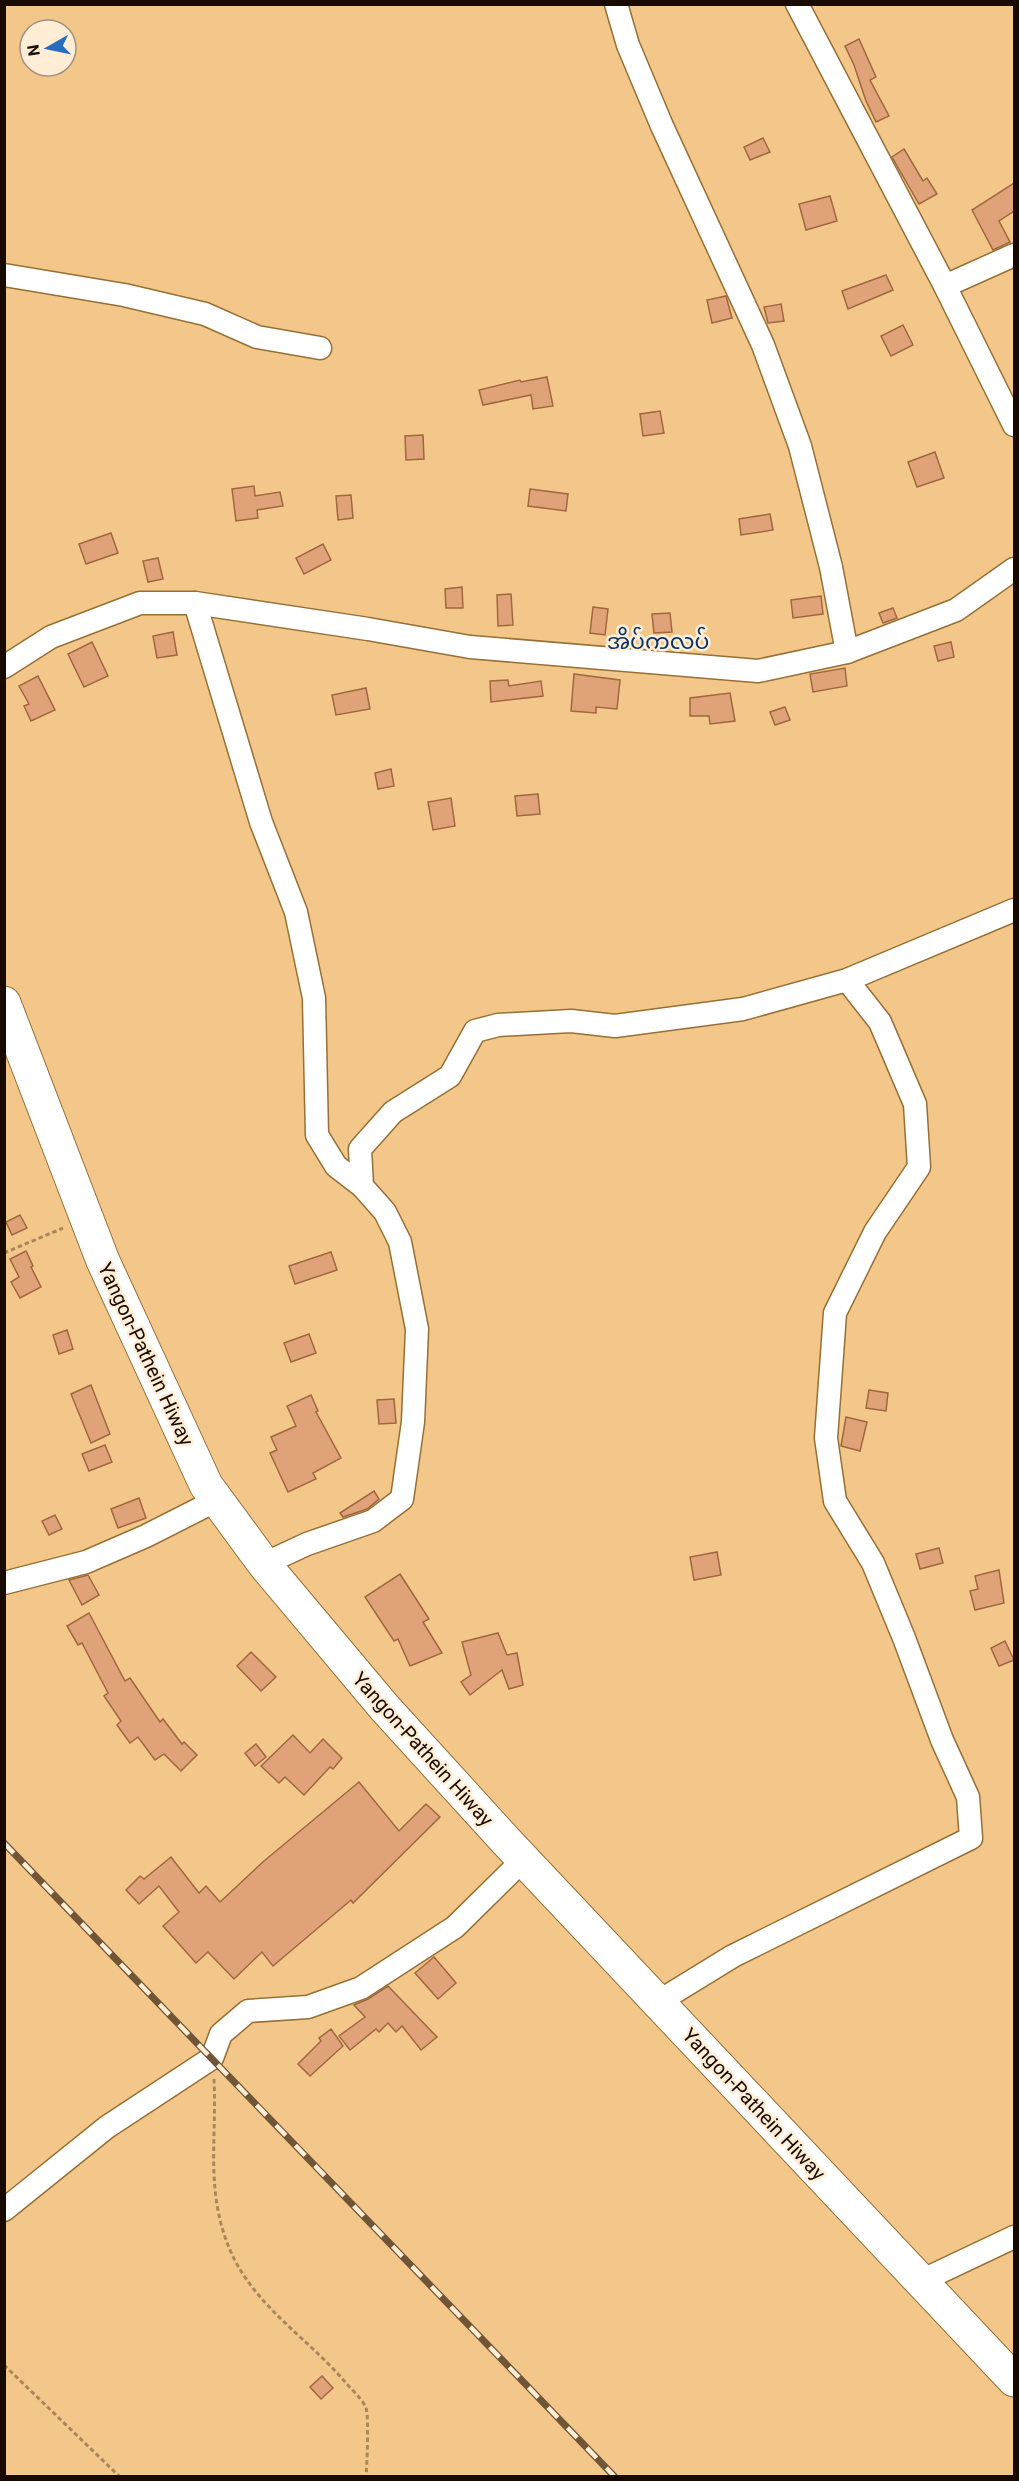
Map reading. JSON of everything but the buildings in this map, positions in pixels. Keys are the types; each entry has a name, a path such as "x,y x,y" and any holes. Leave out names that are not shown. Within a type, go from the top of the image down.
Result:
{"highway":[{"name":"Yangon-Pathein Hiway","path":"4,1003 103,1261 206,1485 217,1500 264,1564 384,1707 523,1860 1014,2380"}],"street":[{"path":"616,4 628,45 662,126 763,345 800,446 831,567 847,652"},
{"path":"797,4 945,286 1014,424"},
{"path":"945,286 1014,255"},
{"path":"4,275 124,295 205,314 257,337 320,348"},
{"path":"4,667 51,637 140,603 195,603 368,629 470,648 758,670 847,652 956,610 1014,569"},
{"path":"195,603 261,822 296,912 315,998 316,1135 336,1166 362,1186 385,1212 400,1242 417,1329 413,1422 402,1499 373,1521 308,1544 264,1564"},
{"path":"362,1186 360,1149 393,1112 450,1076 476,1031 498,1025 571,1021 615,1026 743,1009 847,980 1014,910"},
{"path":"658,2002 733,1956 971,1838 968,1797 942,1740 873,1563 836,1501 826,1438 835,1313 875,1232 919,1167 915,1104 880,1022 847,980"},
{"path":"4,1583 86,1562 146,1536 217,1500"},
{"path":"4,2210 107,2127 212,2058 221,2034 248,2011 308,2007 361,1988 455,1927 523,1860"},
{"path":"921,2281 1014,2237"}],"path":[{"path":"4,1252 87,1218"},
{"path":"206,2062 214,2074 216,2115 212,2154 214,2192 230,2248 246,2280 284,2322 333,2368 366,2408 366,2476"},
{"path":"4,2365 119,2476"}],"railway":[{"path":"4,1843 614,2476"}],"district":[{"name":"အိပ်ကလပ်","path":"658,641"}]}
